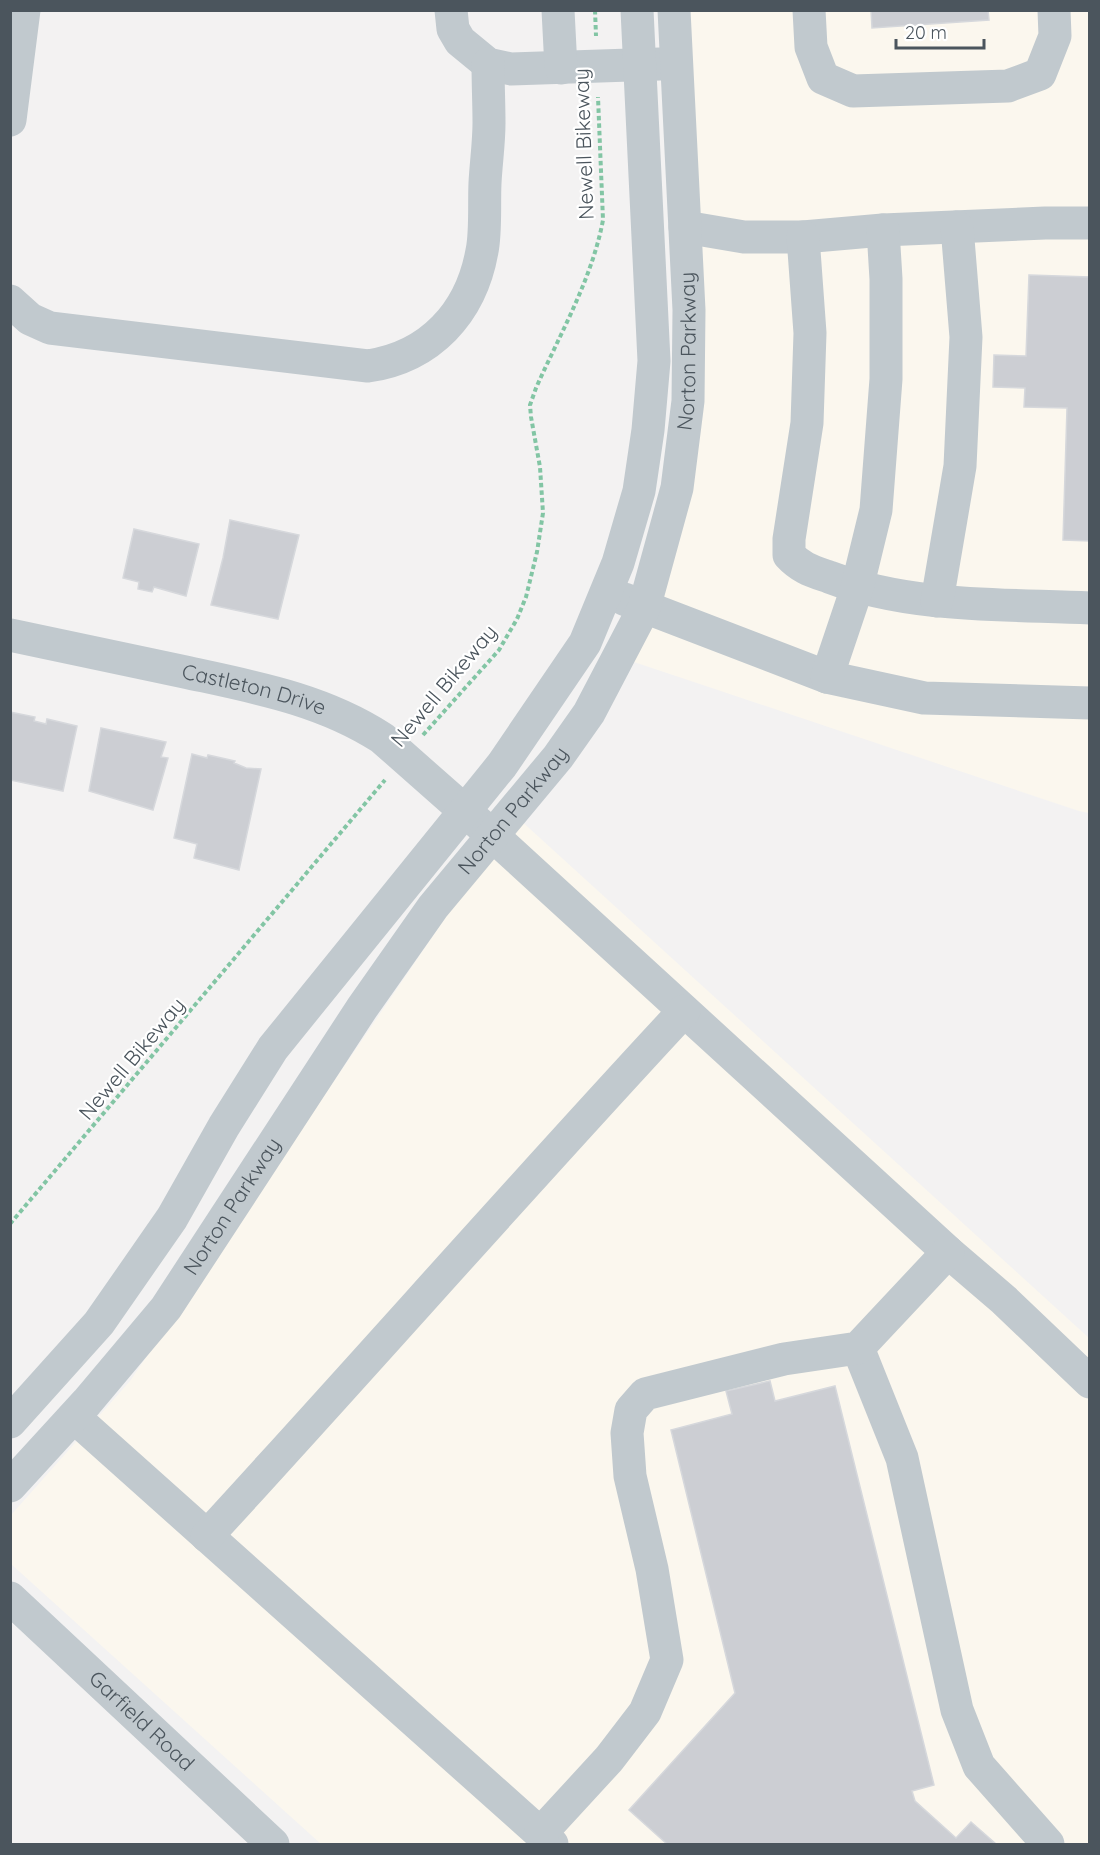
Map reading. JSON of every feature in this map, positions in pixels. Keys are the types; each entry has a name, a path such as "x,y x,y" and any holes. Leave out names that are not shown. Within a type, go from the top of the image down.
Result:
{"street":[{"path":"10,120 24,10"},
{"path":"451,10 453,29 460,41 488,64 511,69 639,66 677,62"},
{"path":"558,10 561,68"},
{"name":"Norton Parkway","path":"10,1422 99,1323 133,1277 172,1218 224,1126 273,1048 466,812 502,765 585,644 618,563 639,491 648,430 654,361 637,10"},
{"name":"Norton Parkway","path":"10,1486 74,1417 166,1308 363,1008 434,907 558,757 589,713 644,608 677,488 688,401 689,310 674,10"},
{"path":"809,10 811,47 823,78 853,91 1008,86 1040,74 1055,36 1054,10"},
{"path":"10,302 30,319 50,328 368,366 387,363 423,348 456,315 467,294 482,251 489,123 488,64"},
{"path":"685,227 744,237 803,237 884,230 1089,223"},
{"path":"937,601 960,466 966,337 957,227"},
{"path":"827,677 857,588 876,510 886,379 884,230"},
{"path":"803,237 810,333 807,423 789,539 789,555 800,566 857,588 937,601 1089,608"},
{"path":"606,591 644,608 827,677 924,698 1089,703"},
{"name":"Castleton Drive","path":"10,635 308,701 382,738 492,835 948,1252 1004,1300 1089,1382"},
{"path":"207,1536 331,1401 578,1124 684,1011"},
{"path":"74,1417 546,1839 645,1712 667,1660 652,1569 630,1476 627,1433 631,1410 645,1394 784,1359 858,1348 948,1252"},
{"path":"858,1348 902,1458 961,1719 979,1766 1048,1845"},
{"name":"Garfield Road","path":"10,1598 273,1845"}],"path":[{"name":"Newell Bikeway","path":"10,1224 177,1029 404,757 499,650 517,619 526,597 537,552 543,513 540,467 531,405 536,388 589,271 600,239 603,220 595,10"}],"shaded area":[{"path":"683,11 1089,11 1089,813 631,661 668,571"},
{"path":"518,818 1089,1338 1089,1844 321,1844 11,1564 11,1515 130,1381 456,902"}],"building":[{"path":"871,10 988,10 989,20 872,28"},
{"path":"1029,275 1090,277 1090,541 1063,540 1067,408 1024,407 1025,388 993,387 994,355 1026,356"},
{"path":"230,520 299,535 278,619 211,605"},
{"path":"134,529 199,544 186,596 154,587 152,592 138,589 139,582 123,578"},
{"path":"10,712 35,717 34,721 46,724 47,719 77,726 63,791 10,780"},
{"path":"101,728 166,742 161,757 168,758 153,810 89,791"},
{"path":"192,754 207,758 208,755 235,761 234,763 246,768 261,769 239,870 194,858 197,844 174,838"},
{"path":"770,1381 775,1401 835,1386 934,1785 912,1791 915,1801 956,1838 971,1822 996,1844 667,1844 629,1810 735,1693 671,1430 732,1414 726,1391"}]}
